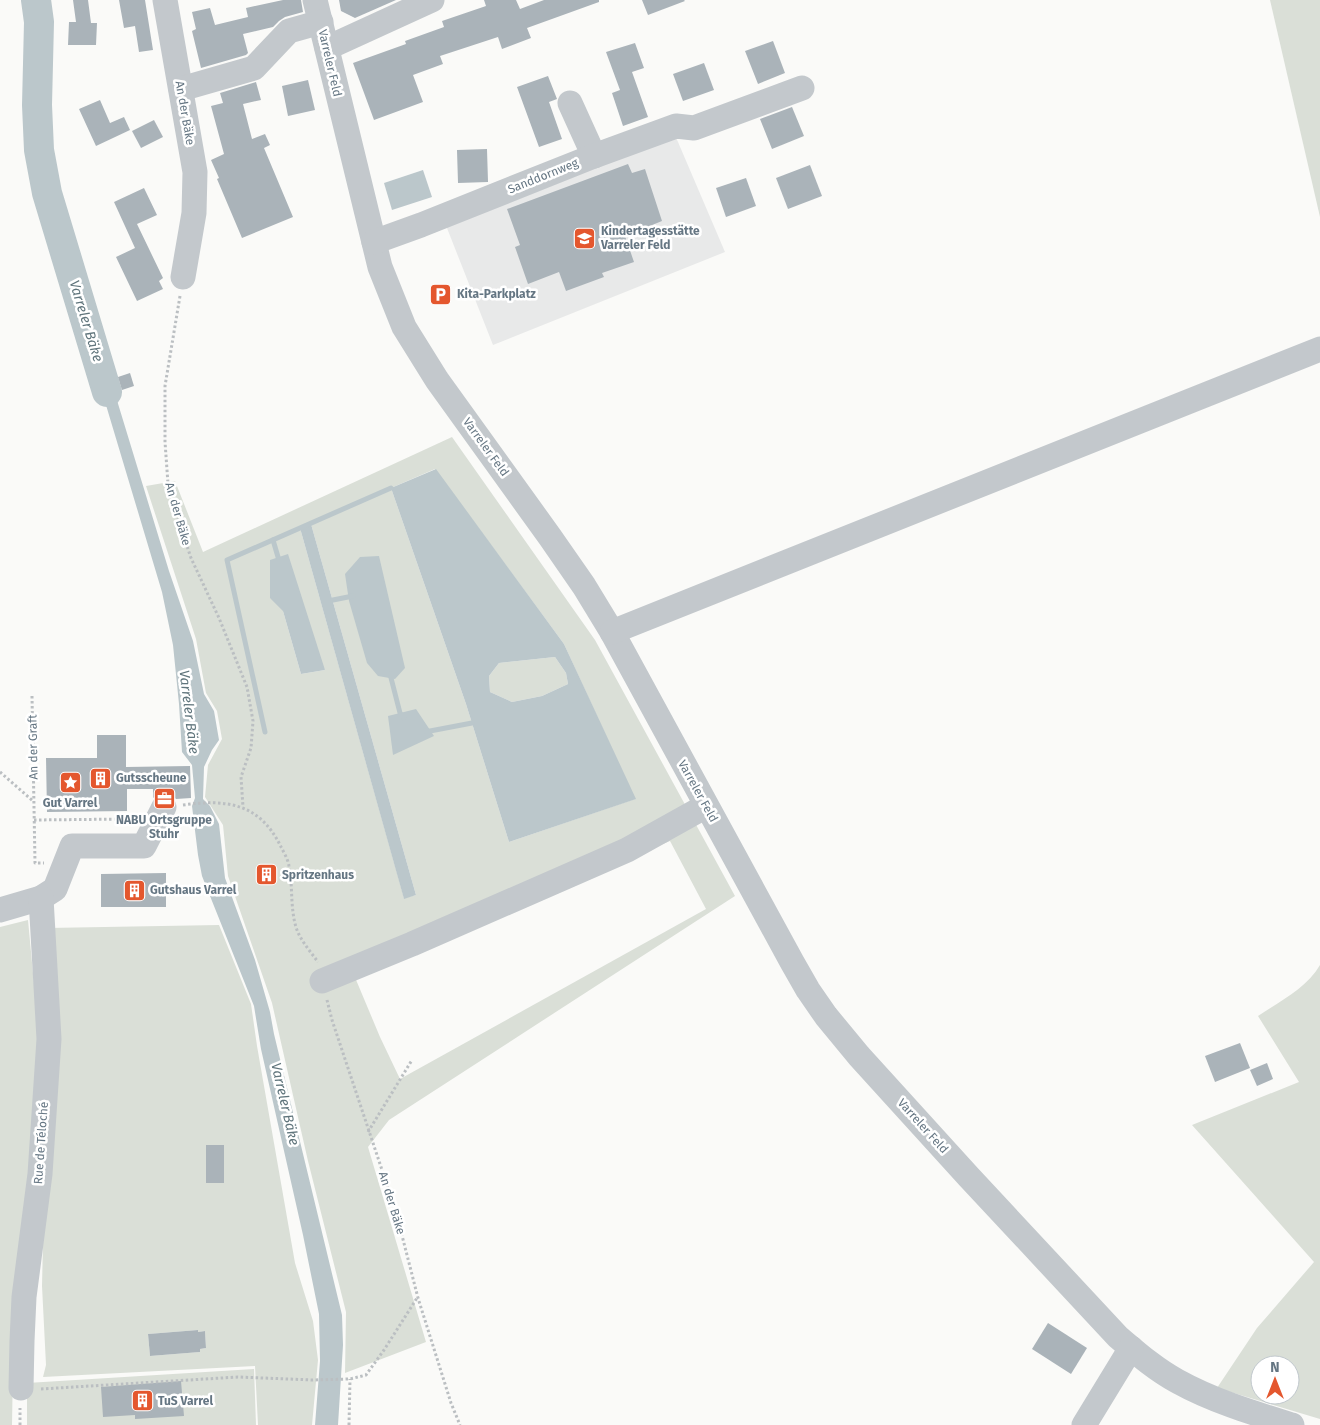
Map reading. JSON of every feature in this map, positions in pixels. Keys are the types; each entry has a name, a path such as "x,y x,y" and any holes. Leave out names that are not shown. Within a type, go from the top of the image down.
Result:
{"street":[{"name":"An der Bäke","path":"165,0 195,172 194,213 183,277"},
{"path":"327,48 432,0"},
{"path":"181,89 254,68 289,32 318,11"},
{"name":"Varreler Feld","path":"318,11 380,267 404,327 437,380 539,520 584,586 612,632 808,990 826,1016 865,1063 1118,1337 1161,1372 1202,1394 1229,1405 1292,1425"},
{"name":"Sanddornweg","path":"374,242 676,126 694,128 717,127 802,88"},
{"path":"570,103 594,156"},
{"path":"612,632 1320,349"},
{"path":"320,972 448,929 628,850 706,806"},
{"path":"0,910 41,898 55,889 72,846 144,846 164,807"},
{"name":"Rue de Téloché","path":"21,1388 24,1297 40,1174 49,1039 41,898"},
{"path":"1084,1425 1131,1348"}],"path":[{"name":"An der Bäke","path":"183,277 165,386 168,484 191,558 247,687 253,721 251,748 241,777 243,807 269,826 289,864 296,927 320,972 332,1020 396,1212 418,1298 451,1404 460,1425"},
{"name":"An der Graft","path":"32,696 34,820 128,819 164,807 211,802 243,807"},
{"path":"0,772 34,802"},
{"path":"368,1132 412,1060"},
{"path":"21,1388 40,1389 238,1376 312,1380 350,1379 366,1375 418,1298"},
{"path":"349,1425 350,1379"}],"shaded area":[{"path":"1270,0 1320,0 1320,217"},
{"name":"Kindertagesstätte Varreler Feld","path":"675,135 725,252 493,345 445,223"},
{"path":"452,437 595,640 735,896 389,1120 368,1147 426,1342 345,1373 346,1312 308,1161 272,1003 228,876 223,825 205,797 208,765 222,739 217,711 206,693 196,639 146,486 175,481 203,552","holes":["435,469 564,644 635,799 509,842 466,704 391,488","311,524 416,895 404,898 300,528","283,611 325,670 301,674","670,841 706,909 400,1079 354,975"]},
{"path":"555,657 566,673 568,684 542,696 512,702 490,692 489,676 499,663"},
{"path":"28,920 39,1037 39,1086 14,1307 12,1425 0,1425 0,927"},
{"path":"219,925 251,1004 295,1263 313,1321 318,1360 312,1425 258,1425 255,1366 43,1377 46,1365 42,1286 46,1115 47,928","holes":["206,1145 224,1145 224,1183 206,1183","198,1330 198,1332 205,1331 206,1348 200,1349 200,1352 150,1356 148,1334"]},
{"path":"1320,965 1320,1419 1273,1405 1300,1405 1300,1355 1250,1355 1250,1398 1217,1388 1257,1328 1314,1262 1192,1125 1299,1082 1258,1016 1308,981"},
{"path":"254,1369 256,1425 27,1425 27,1383"}],"water":[{"path":"423,170 432,197 392,210 384,183"},
{"path":"95,352 105,361 169,571 193,641 204,694 214,711 219,740 204,767 203,799 210,806 219,824 225,878 255,960 270,1012 342,1315 343,1345 338,1425 315,1425 320,1361 319,1314 303,1235 261,1049 254,1006 202,876 192,806 195,798 192,765 182,752 173,645 162,592 94,365"},
{"path":"436,469 564,644 636,799 509,842 466,704 391,488","holes":["555,657 566,673 568,684 542,696 512,702 490,692 489,676 499,663"]},
{"path":"311,524 416,895 404,899 300,528"},
{"path":"288,554 325,670 301,674 283,611 270,598 270,560"},
{"path":"379,556 405,668 395,679 378,676 367,663 349,601 345,574 360,557"},
{"path":"416,709 434,736 393,755 388,716"}],"building":[{"path":"73,0 88,0 91,23 97,23 96,45 68,45 69,22 76,22"},
{"path":"119,0 145,0 153,50 139,52 135,26 124,28"},
{"path":"283,0 301,0 303,12 285,17 273,27 243,34 248,53 246,55 201,68 192,31 196,29 192,12 210,8 215,25 248,17 246,8"},
{"path":"339,0 396,0 355,18 341,11"},
{"path":"484,0 516,0 520,9 544,0 599,0 599,2 527,28 531,38 502,49 498,37 440,56 443,64 413,75 423,102 374,120 353,63 406,44 405,41 444,27 442,21 486,6"},
{"path":"642,0 684,0 685,1 648,15"},
{"path":"773,41 785,73 758,84 745,51"},
{"path":"635,43 644,68 632,72 648,117 623,126 612,93 620,90 606,52"},
{"path":"704,63 714,90 683,101 673,74"},
{"path":"548,76 557,99 549,102 562,139 539,147 517,87"},
{"path":"308,80 315,110 288,116 282,86"},
{"path":"256,82 261,100 243,104 252,139 265,134 270,145 264,148 293,217 242,238 211,160 224,154 211,106 223,103 220,93"},
{"path":"100,100 110,123 124,117 130,130 96,146 79,109"},
{"path":"792,107 804,136 772,149 760,119"},
{"path":"154,120 163,137 141,148 132,131"},
{"path":"487,149 488,182 458,183 457,150"},
{"path":"628,164 632,173 645,169 662,221 625,236 634,262 602,273 604,277 566,291 559,272 528,284 515,247 520,245 507,209"},
{"path":"810,165 822,196 788,209 776,178"},
{"path":"746,178 756,206 726,217 716,188"},
{"path":"144,188 157,215 137,224 163,278 159,281 163,289 137,301 116,257 135,248 114,202"},
{"path":"130,373 134,386 122,390 118,377"},
{"name":"Gutsscheune","path":"97,735 126,735 126,767 190,766 191,798 176,799 171,794 164,793 153,798 153,789 127,789 127,811 47,812 46,758 97,758"},
{"name":"Gutshaus Varrel","path":"166,873 166,907 101,907 101,874"},
{"path":"1240,1043 1250,1068 1215,1082 1205,1056"},
{"path":"1267,1063 1273,1079 1257,1086 1250,1070"},
{"path":"206,1145 224,1145 224,1183 206,1183"},
{"path":"1048,1323 1087,1348 1071,1374 1032,1349"},
{"path":"198,1330 198,1332 205,1331 206,1348 200,1349 200,1352 150,1356 148,1334"},
{"name":"TuS Varrel","path":"181,1381 184,1416 135,1419 135,1415 103,1417 101,1387"}],"waterway":[{"name":"Varreler Bäke","path":"36,0 39,22 37,105 39,150 47,193 107,392"},
{"path":"265,732 227,560 391,488"},
{"path":"273,540 278,557"},
{"path":"333,600 353,596"},
{"path":"390,674 400,713 404,718"},
{"path":"426,731 472,723"}],"place":[{"name":"Kindertagesstätte Varreler Feld","path":"585,238"},
{"name":"Kita-Parkplatz","path":"441,294"},
{"name":"Gutsscheune","path":"100,778"},
{"name":"Gut Varrel","path":"70,782"},
{"name":"NABU Ortsgruppe Stuhr","path":"164,799"},
{"name":"Spritzenhaus","path":"266,875"},
{"name":"Gutshaus Varrel","path":"134,890"},
{"name":"TuS Varrel","path":"142,1401"}]}
